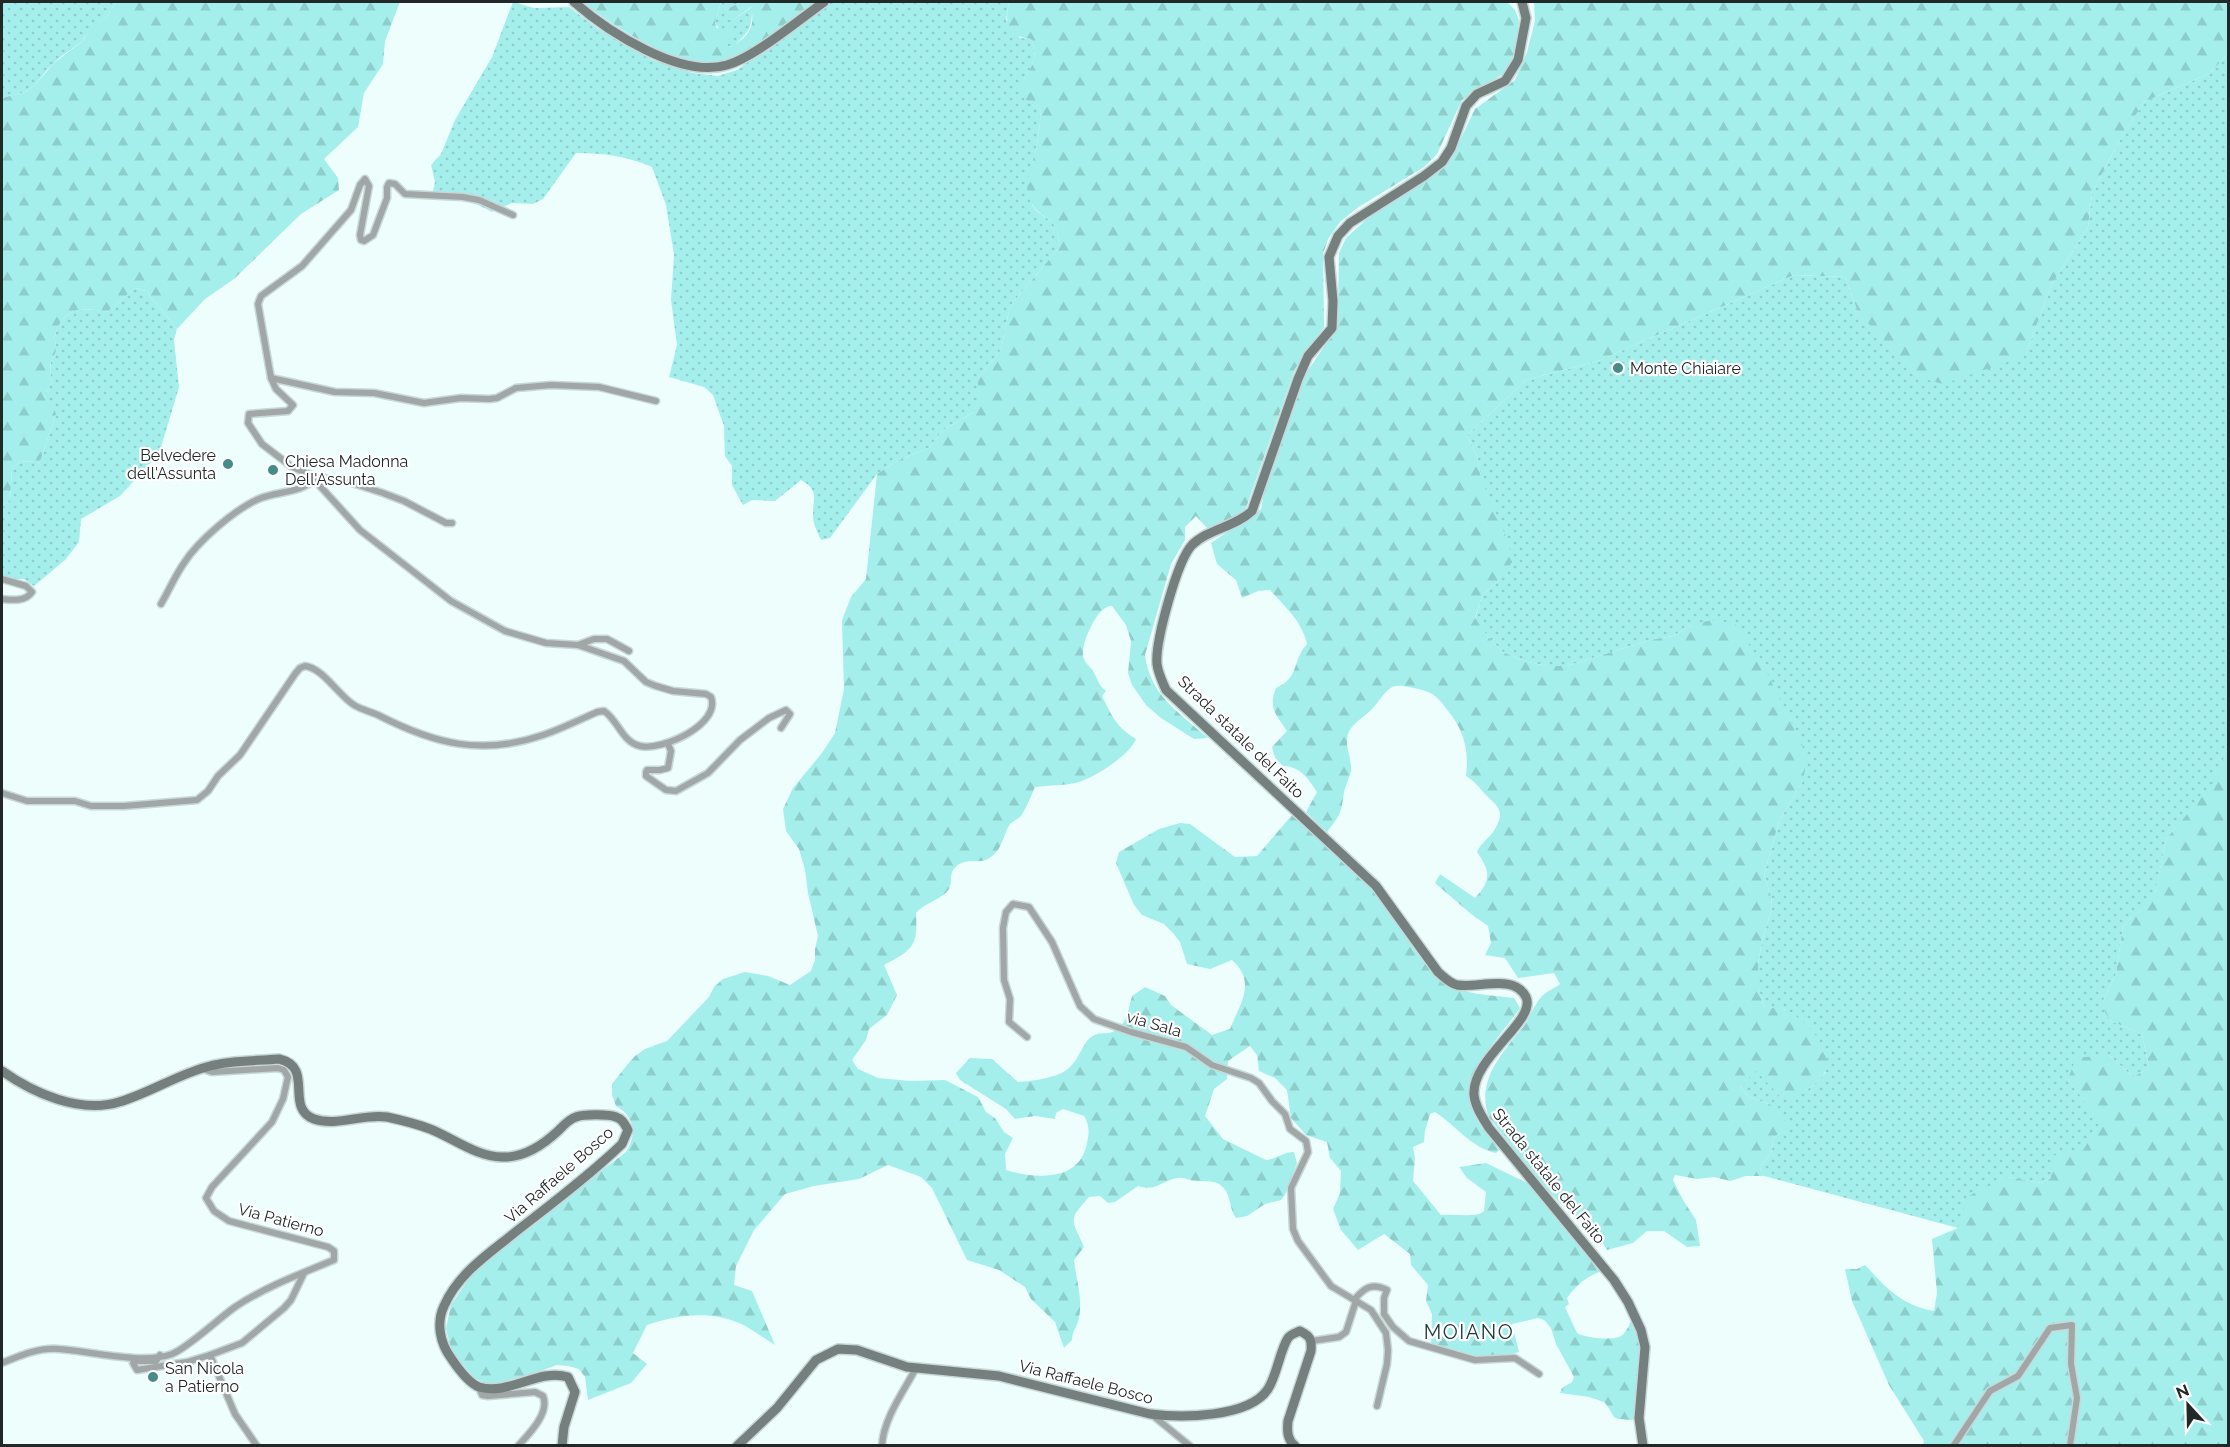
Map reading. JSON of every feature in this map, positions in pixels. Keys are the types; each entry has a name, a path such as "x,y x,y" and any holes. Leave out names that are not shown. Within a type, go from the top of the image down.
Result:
{"street":[{"path":"574,2 606,27 639,47 695,67 714,68 730,65 754,52 824,2"},
{"name":"Strada statale del Faito","path":"1522,2 1526,18 1516,64 1504,81 1477,94 1466,106 1451,148 1442,162 1350,223 1338,236 1329,257 1333,301 1332,328 1308,356 1252,511 1193,545 1183,558 1169,600 1157,662 1166,690 1377,886 1438,972 1448,981 1458,985 1500,984 1516,987 1526,997 1527,1006 1524,1018 1488,1058 1475,1084 1474,1096 1480,1114 1489,1128 1614,1280 1628,1302 1641,1330 1645,1347 1639,1418 1643,1446"},
{"path":"452,523 446,523 404,501 383,493 349,482 316,477 276,456 262,444 248,423 247,417 252,413 288,411 293,405 276,389 271,378 258,312 260,298 302,266 351,210 362,180 367,180 369,186 360,235 364,242 373,234 387,198 389,183 395,184 405,194 463,197 478,200 513,215"},
{"path":"271,378 335,392 374,393 424,403 497,398 516,388 551,385 599,387 656,401"},
{"path":"161,604 185,561 224,523 262,498 307,486 316,477"},
{"path":"2,793 27,801 75,801 91,806 124,806 197,800 208,791 218,776 240,754 295,674 305,666 317,671 354,705 438,741 470,745 511,743 542,735 604,711 629,740 639,746 653,747 668,744 688,733 703,721 712,709 714,703 706,694 673,692 646,682 624,661 578,645 546,643 505,631 451,601 360,530 320,486 316,477"},
{"path":"2,579 26,586 32,592 30,596 23,599 2,599"},
{"path":"578,645 594,639 607,639 629,651"},
{"path":"668,744 671,751 668,768 645,772 646,776 666,790 676,791 708,773 740,740 770,718 786,710 790,714 781,728"},
{"name":"via Sala","path":"1027,1037 1009,1022 1010,999 1004,980 1003,928 1006,912 1014,904 1029,907 1052,942 1080,1006 1094,1019 1186,1047 1212,1065 1251,1078 1259,1083 1272,1101 1286,1114 1290,1129 1306,1141 1308,1152 1291,1188 1293,1229 1298,1241 1320,1274 1331,1286 1356,1301"},
{"name":"Via Raffaele Bosco","path":"2,1071 44,1095 88,1105 119,1102 172,1079 210,1066 279,1059 289,1061 297,1073 300,1104 304,1113 314,1119 359,1119 384,1116 430,1129 486,1155 501,1157 516,1156 541,1146 575,1117 586,1115 616,1117 624,1122 628,1130 622,1144 479,1260 452,1290 442,1308 441,1341 460,1370 479,1387"},
{"name":"Via Patierno","path":"2,1363 32,1352 57,1348 121,1356 172,1354 235,1307 270,1287 333,1260 335,1255 333,1248 229,1221 214,1211 206,1198 212,1187 272,1122 283,1099 288,1077 284,1070 278,1068 212,1072 204,1068"},
{"path":"160,1355 156,1361 135,1361 134,1367 137,1370 163,1367 210,1355 242,1343 284,1308 291,1300 304,1273"},
{"path":"1295,1446 1287,1431 1288,1421 1311,1351 1312,1341 1339,1337 1346,1332 1361,1291 1369,1286 1378,1285 1387,1290 1384,1298 1384,1314 1394,1328 1409,1341 1475,1360 1515,1358 1539,1374"},
{"path":"1356,1301 1371,1310 1386,1333 1387,1364 1377,1406"},
{"path":"1954,1445 1990,1391 2018,1376 2050,1328 2072,1325 2071,1364 2077,1398 2070,1446"},
{"name":"Via Raffaele Bosco","path":"736,1446 777,1408 816,1360 838,1349 857,1350 907,1367 999,1376 1150,1414 1171,1417 1217,1414 1254,1402 1269,1388 1287,1339 1299,1331 1309,1336 1312,1341"},
{"path":"210,1355 236,1414 257,1446"},
{"path":"882,1446 888,1423 916,1368"},
{"path":"479,1387 494,1390 542,1377 560,1374 568,1377 575,1392 564,1427 562,1446"},
{"path":"479,1387 482,1395 488,1396 535,1392 543,1396 545,1401 543,1409 533,1429 518,1446"},
{"path":"1150,1414 1190,1446"}],"green space":[{"path":"2,2 116,2 107,16 85,36 83,41 59,58 35,85 25,92 2,98"},
{"path":"116,2 400,2 385,41 383,64 364,93 358,127 324,159 338,178 339,190 301,214 234,279 205,299 177,329 146,291 135,288 107,312 89,309 74,311 68,315 58,327 55,336 56,351 50,367 52,382 44,396 53,404 56,414 41,459 38,464 33,461 21,462 12,468 10,500 2,506 2,98 25,92 35,85 54,63 83,41 88,31 107,16"},
{"path":"513,2 534,8 569,7 598,29 652,60 693,73 718,76 737,70 830,2 1009,2 1006,20 1020,38 1031,39 1034,49 1033,64 1024,81 1022,96 1041,111 1037,144 1029,177 1030,199 1037,212 1052,223 1056,229 1058,249 1010,306 1001,350 978,379 978,402 974,412 943,430 929,448 897,461 877,474 830,538 821,540 813,520 813,492 801,480 775,501 752,500 743,505 732,485 732,466 725,456 724,426 713,395 704,387 669,377 677,345 671,300 674,255 666,205 652,167 615,156 576,153 543,199 533,204 512,203 492,212 460,200 406,197 408,190 433,191 435,182 431,165 441,154 455,120 492,57"},
{"path":"582,2 721,2 715,23 717,28 733,31 728,47 746,35 751,27 752,17 751,7 733,20 727,20 725,14 727,9 741,2 815,2 749,50 727,60 710,63 691,60 651,46 613,24"},
{"path":"721,2 741,2 727,9 733,20 752,7 749,29 734,46 727,47 728,41 715,23"},
{"path":"1009,2 1507,2 1515,10 1519,20 1516,49 1506,72 1462,100 1437,154 1424,167 1357,208 1340,222 1328,239 1323,254 1324,327 1295,369 1246,508 1242,513 1208,529 1196,516 1185,527 1185,540 1171,564 1145,655 1153,682 1160,693 1177,712 1208,738 1194,739 1161,718 1146,705 1132,685 1128,673 1131,641 1126,625 1112,606 1102,611 1089,631 1083,657 1106,691 1102,696 1115,720 1136,739 1120,758 1086,779 1068,784 1035,787 1023,813 1010,824 993,855 988,859 969,861 955,867 946,893 916,913 916,933 912,946 902,955 884,965 897,995 887,1015 869,1029 866,1040 852,1060 858,1069 878,1078 910,1081 945,1080 978,1097 986,1112 995,1118 1004,1132 1013,1138 1005,1154 1006,1170 1043,1176 1066,1171 1076,1165 1083,1156 1088,1136 1084,1116 1063,1109 1056,1113 1055,1119 1035,1116 1015,1119 1006,1109 960,1080 956,1073 970,1058 992,1059 1018,1082 1038,1080 1059,1074 1073,1064 1091,1037 1119,1028 1125,1019 1132,996 1145,987 1165,996 1171,1005 1212,1035 1230,1029 1244,993 1244,977 1240,968 1232,960 1210,969 1187,964 1180,942 1173,933 1164,924 1142,915 1134,905 1116,863 1119,852 1159,829 1180,823 1190,824 1235,857 1257,856 1292,815 1373,888 1419,955 1443,981 1451,986 1477,994 1514,998 1520,1008 1485,1054 1472,1080 1470,1093 1471,1106 1476,1118 1499,1150 1496,1153 1480,1147 1435,1112 1430,1114 1424,1142 1413,1147 1415,1158 1413,1181 1441,1215 1471,1215 1484,1211 1486,1192 1467,1178 1459,1167 1486,1163 1527,1183 1602,1271 1582,1282 1567,1298 1569,1304 1565,1307 1577,1333 1599,1338 1617,1338 1624,1333 1632,1319 1640,1343 1641,1362 1633,1420 1614,1417 1604,1402 1589,1397 1560,1393 1574,1377 1556,1344 1551,1328 1544,1320 1538,1318 1512,1324 1519,1352 1488,1361 1431,1346 1432,1314 1426,1301 1428,1285 1411,1265 1410,1254 1384,1234 1358,1250 1341,1230 1333,1209 1340,1193 1341,1171 1330,1158 1327,1142 1306,1135 1291,1118 1287,1090 1275,1078 1259,1071 1257,1055 1250,1046 1228,1061 1227,1079 1214,1089 1205,1116 1223,1139 1266,1160 1294,1152 1297,1163 1285,1195 1281,1200 1265,1204 1247,1216 1236,1218 1226,1191 1220,1185 1212,1182 1172,1179 1150,1188 1138,1186 1115,1202 1108,1203 1100,1196 1089,1197 1077,1211 1074,1220 1084,1247 1074,1260 1080,1311 1072,1340 1064,1348 1055,1322 1031,1299 1025,1287 999,1270 967,1260 932,1188 921,1177 888,1165 859,1179 814,1186 785,1194 754,1230 736,1266 734,1285 752,1291 775,1345 744,1325 716,1316 693,1315 647,1325 633,1353 647,1364 631,1383 588,1400 585,1377 579,1369 557,1365 490,1385 474,1378 451,1350 446,1328 451,1305 469,1278 496,1251 626,1152 632,1139 632,1126 627,1115 616,1106 612,1095 612,1084 635,1056 645,1049 667,1041 723,979 745,972 768,976 790,985 811,971 818,936 805,870 799,849 786,831 783,809 793,788 822,753 835,733 844,689 842,620 851,597 866,579 877,474 897,461 929,448 943,430 974,412 978,401 978,379 1001,350 1010,306 1058,249 1056,229 1032,204 1028,195 1027,182 1036,150 1041,111 1021,96 1023,81 1033,64 1034,49 1031,39 1016,35 1009,28 1007,17"},
{"path":"1534,2 2228,2 2228,54 2210,73 2144,102 2118,143 2092,193 2088,227 2052,284 2025,356 1943,384 1917,377 1858,312 1845,277 1794,275 1598,361 1526,380 1467,435 1477,456 1481,478 1507,539 1513,561 1499,580 1482,596 1475,618 1488,637 1503,652 1524,661 1546,666 1567,666 1650,640 1673,636 1692,625 1712,620 1735,624 1764,667 1802,744 1806,763 1803,781 1779,821 1764,875 1771,896 1772,908 1762,941 1758,964 1758,987 1765,1008 1779,1008 1788,1011 1802,1021 1816,1036 1825,1053 1826,1070 1816,1083 1793,1101 1781,1097 1756,1071 1740,1087 1751,1098 1772,1105 1790,1126 1789,1131 1773,1139 1772,1151 1760,1168 1764,1176 1746,1176 1730,1181 1714,1177 1697,1179 1675,1175 1673,1180 1696,1220 1700,1246 1687,1247 1664,1231 1647,1231 1633,1243 1607,1250 1595,1230 1582,1219 1571,1214 1537,1180 1489,1117 1486,1091 1493,1068 1524,1026 1541,997 1560,984 1554,973 1518,978 1505,958 1485,955 1491,943 1488,926 1435,883 1440,874 1475,898 1481,892 1487,881 1487,870 1477,852 1493,832 1500,812 1495,804 1466,776 1467,760 1463,737 1442,703 1424,691 1395,686 1386,692 1350,730 1347,743 1350,773 1340,814 1327,832 1306,812 1317,792 1303,774 1283,766 1275,758 1272,747 1287,731 1274,711 1273,701 1276,688 1284,684 1292,674 1307,644 1305,636 1292,615 1270,590 1258,591 1242,598 1236,580 1217,564 1211,543 1261,509 1265,487 1305,375 1335,330 1338,308 1339,253 1346,238 1368,218 1442,168 1452,157 1475,109 1515,80 1527,52 1535,21"},
{"path":"2228,54 2228,748 2214,784 2166,839 2155,894 2123,926 2116,974 2103,1001 2111,1021 2142,1034 2149,1068 2133,1077 2109,1055 2068,1079 2101,1123 2083,1150 2051,1178 2041,1183 2009,1177 1958,1228 1764,1176 1760,1168 1772,1151 1773,1139 1788,1131 1772,1105 1751,1098 1740,1087 1756,1070 1781,1097 1788,1096 1806,1090 1826,1072 1785,1009 1765,1008 1758,987 1758,964 1762,941 1772,908 1771,896 1764,875 1779,821 1803,781 1692,625 1673,636 1650,640 1567,666 1546,666 1524,661 1503,652 1488,637 1475,619 1482,596 1499,580 1477,456 1467,435 1526,380 1598,361 1794,275 1845,277 1858,312 2025,356 2052,284 2088,227 2092,193 2118,143 2144,102 2210,73"},
{"path":"135,288 146,291 177,329 174,340 179,387 159,454 120,496 81,519 79,542 65,560 34,586 24,579 2,580 2,506 10,500 12,468 21,462 34,461 38,464 56,414 44,396 52,382 50,365 56,351 55,338 58,327 74,311 89,309 107,312"},
{"path":"2228,748 2228,1445 1923,1445 1924,1441 1889,1385 1852,1301 1845,1269 1857,1269 1865,1265 1896,1295 1913,1305 1934,1311 1937,1293 1932,1239 1958,1228 1968,1196 2009,1177 2041,1183 2051,1178 2051,1156 2083,1150 2100,1123 2068,1079 2076,1058 2109,1055 2133,1077 2149,1068 2142,1034 2111,1021 2105,1012 2103,1001 2116,974 2123,926 2155,893 2166,839 2213,784"}],"place":[{"name":"Monte Chiaiare","path":"1618,368"},
{"name":"Belvedere dell'Assunta","path":"228,464"},
{"name":"Chiesa Madonna Dell'Assunta","path":"273,470"},
{"name":"San Nicola a Patierno","path":"153,1377"}],"district":[{"name":"MOIANO","path":"1469,1332"}]}
